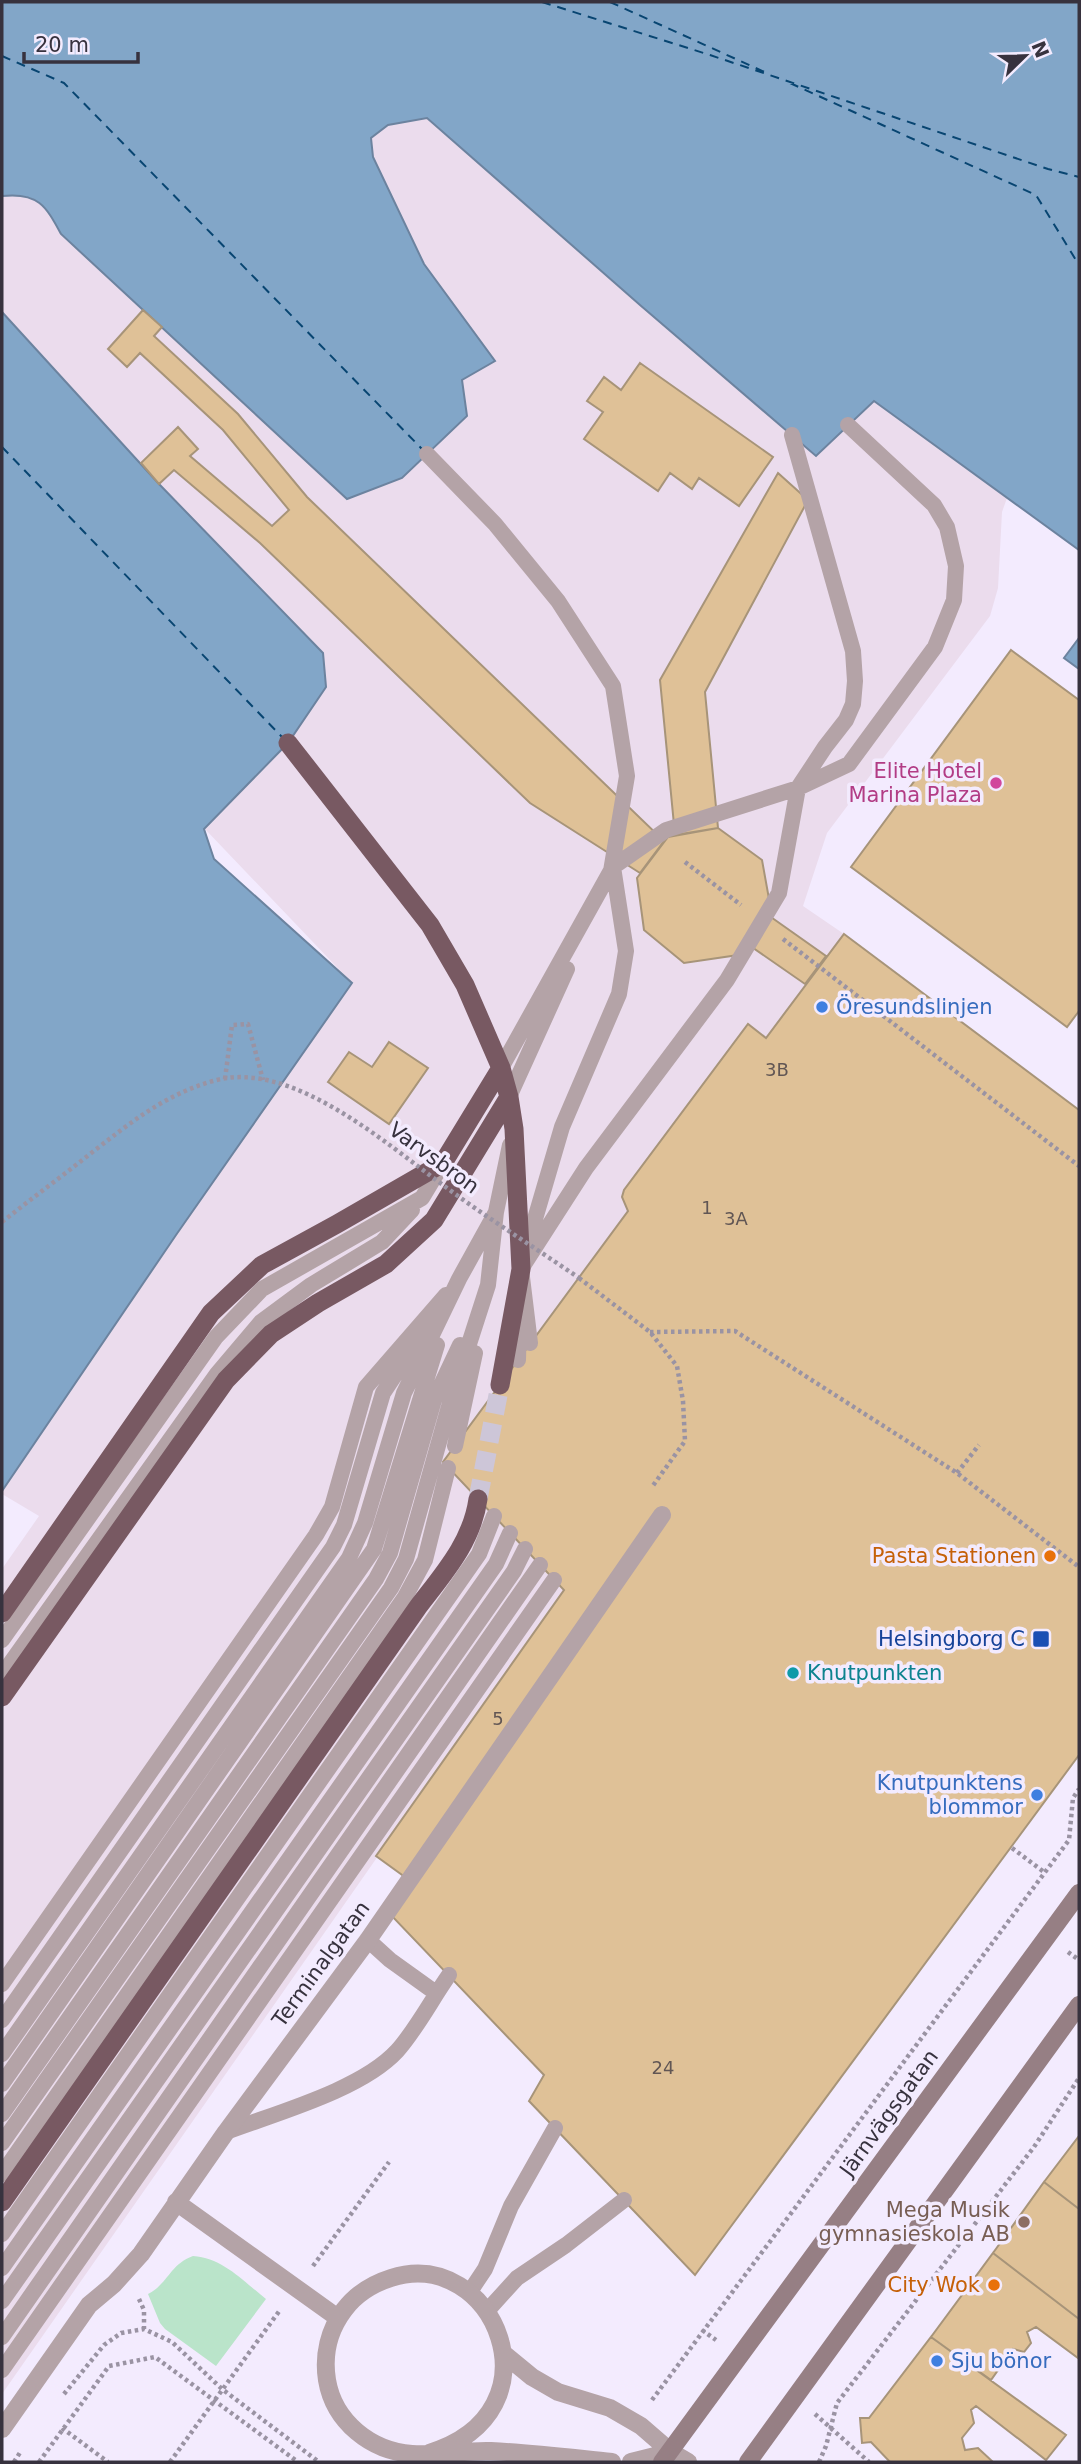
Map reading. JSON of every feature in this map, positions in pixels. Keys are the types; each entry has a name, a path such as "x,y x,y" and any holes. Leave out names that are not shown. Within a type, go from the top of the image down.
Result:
{"highway":[{"path":"288,743 430,925 464,985 501,1068 514,1129 521,1269 499,1385"},
{"path":"2,1613 211,1313 262,1265 443,1163 501,1068"},
{"path":"2,1697 226,1380 271,1334 386,1264 434,1220 509,1097"},
{"path":"2,2202 402,1630 464,1546 478,1499"}],"main road":[{"name":"Järnvägsgatan","path":"666,2457 1079,1893"},
{"path":"748,2462 1079,2005"}],"street":[{"name":"Terminalgatan","path":"2,2429 89,2305 114,2284 141,2254 226,2132 368,1940 662,1515"},
{"path":"176,2202 338,2318"},
{"path":"423,2457 461,2441 486,2418 497,2399 504,2377 504,2354 499,2332 487,2311 469,2293 452,2283 414,2274 396,2277 363,2291 348,2304 338,2318 326,2353 328,2389 345,2421 360,2435 386,2448 423,2457 466,2450 612,2462"},
{"path":"504,2354 531,2377 558,2392 610,2408 635,2423 666,2457"},
{"path":"631,2462 666,2457 688,2462"}],"lane":[{"path":"501,1068 613,867 666,830 798,788 849,764 934,647 954,600 956,566 947,527 934,505 848,425"},
{"path":"535,1338 521,1269 586,1168 727,980 779,893 798,788 846,720 853,704 853,651 792,435"},
{"path":"427,454 495,524 558,601 613,686 627,776 613,867 509,1097"},
{"path":"518,1360 521,1269 562,1127 619,994 626,951 613,867"},
{"path":"455,1446 466,1405 488,1285 495,1212 514,1129"},
{"path":"2,1675 217,1374 261,1322 312,1285 382,1242 422,1198 443,1163"},
{"path":"2,1640 216,1337 262,1289 422,1198"},
{"path":"2,2054 349,1558 365,1523 404,1393 495,1212"},
{"path":"2,1984 316,1535 332,1507 366,1387 459,1279"},
{"path":"2,2020 333,1547 344,1525 383,1393 459,1279"},
{"path":"2,2084 374,1549 419,1396 459,1279"},
{"path":"2,2114 376,1579 390,1553 435,1400 488,1285"},
{"path":"2,2143 391,1587 406,1559 450,1403 488,1285"},
{"path":"2,2174 405,1597 425,1560 448,1468"},
{"path":"2,2234 479,1554 494,1516"},
{"path":"2,2268 496,1564 510,1533"},
{"path":"2,2301 514,1571 525,1549"},
{"path":"2,2337 540,1565"},
{"path":"2,2370 554,1580"},
{"path":"368,1940 390,1960 436,1993"},
{"path":"226,2132 355,2081 383,2064 398,2049 449,1975"},
{"path":"469,2293 485,2269 511,2206 555,2128"},
{"path":"487,2311 517,2278 566,2245 624,2200"}],"path":[{"path":"685,862 748,911"},
{"path":"776,934 1079,1166"},
{"path":"225,1079 232,1026 248,1024 263,1080"},
{"name":"Varvsbron","path":"2,1222 150,1108 180,1092 215,1080 263,1080 332,1105 579,1278 650,1332 735,1331 957,1473"},
{"path":"464,1205 469,1193"},
{"path":"979,1445 957,1473 1079,1567"},
{"path":"635,2423 1069,1840 1073,1798 1079,1789"},
{"path":"1073,1798 1079,1803"},
{"path":"1013,1848 1044,1872"},
{"path":"819,2462 837,2403 1034,2147 1079,2078"},
{"path":"64,2395 104,2345 121,2333 144,2329 173,2342 222,2389 319,2462"},
{"path":"38,2462 109,2366 155,2357 298,2462"},
{"path":"62,2428 108,2462"},
{"path":"14,2462 27,2444"},
{"path":"853,2448 869,2462"}],"shaded area":[{"path":"427,118 816,455 874,401 1007,498 1002,512 998,588 990,616 827,833 803,906 844,934 766,1038 628,1211 443,1462 564,1590 2,2394 2,1569 39,1516 2,1494 2,1491 352,983 204,828 288,743 159,484 2,312 2,196 31,198 46,207 61,234 347,499 402,478 427,454 462,380 495,361 424,264 373,157 371,138 388,125"}],"green space":[{"path":"193,2256 223,2266 266,2299 216,2366 165,2329 148,2294 161,2285 179,2264"}],"water":[{"path":"2,2 1079,2 1079,550 874,401 816,456 427,118 388,125 371,138 373,157 424,264 495,361 462,380 467,416 402,478 347,499 61,234 51,216 39,203 24,196 2,196"},
{"path":"2,312 159,484 323,653 326,687 288,743 204,829 214,859 352,983 2,1491"},
{"path":"1079,638 1079,669 1064,658"}],"building":[{"path":"143,310 162,327 154,336 238,414 307,497 664,841 640,873 530,803 260,543 174,470 159,484 141,463 178,427 198,449 190,456 272,526 289,510 223,430 140,353 127,367 108,349"},
{"path":"640,363 773,457 739,506 699,478 692,489 670,473 658,491 584,439 603,412 587,401 604,377 621,390"},
{"path":"778,473 808,500 705,692 718,828 675,835 660,680"},
{"name":"Elite Hotel Marina Plaza","path":"1011,650 1079,700 1079,1011 1067,1027 851,867"},
{"path":"718,828 762,860 771,910 738,955 684,963 644,930 637,878 668,837"},
{"path":"768,915 826,956 805,984 746,943"},
{"name":"Knutpunkten","path":"844,934 1079,1110 1079,1755 695,2275 529,2101 544,2075 388,1912 409,1880 376,1856 564,1590 443,1462 628,1211 622,1197 624,1190 748,1024 766,1038"},
{"path":"389,1042 428,1068 389,1124 328,1082 349,1052 372,1067"},
{"path":"1079,2136 1079,2209 1044,2182"},
{"path":"1044,2182 1079,2209 1079,2319 993,2253"},
{"path":"993,2253 1079,2319 1078,2358 1036,2327 1027,2332 1031,2343 1024,2352 1013,2349 991,2380 931,2337"},
{"path":"931,2337 1066,2435 1046,2460 976,2406 971,2410 974,2423 962,2438 965,2450 978,2448 993,2462 890,2462 871,2442 862,2443 860,2418 869,2418"}],"ferry route":[{"path":"542,2 1079,177"},
{"path":"610,2 769,74"},
{"path":"2,56 64,83 422,449"},
{"path":"790,83 1036,195 1079,265"},
{"path":"2,447 283,738"}],"tunnel":[{"path":"478,1499 500,1385"}],"place":[{"name":"Elite Hotel Marina Plaza","path":"996,783"},
{"name":"Öresundslinjen","path":"822,1007"},
{"name":"Pasta Stationen","path":"1050,1556"},
{"name":"Helsingborg C","path":"1041,1639"},
{"name":"Knutpunkten","path":"793,1673"},
{"name":"Knutpunktens blommor","path":"1037,1795"},
{"name":"Mega Musik gymnasieskola AB","path":"1024,2222"},
{"name":"City Wok","path":"994,2285"},
{"name":"Sju bönor","path":"937,2361"}]}
